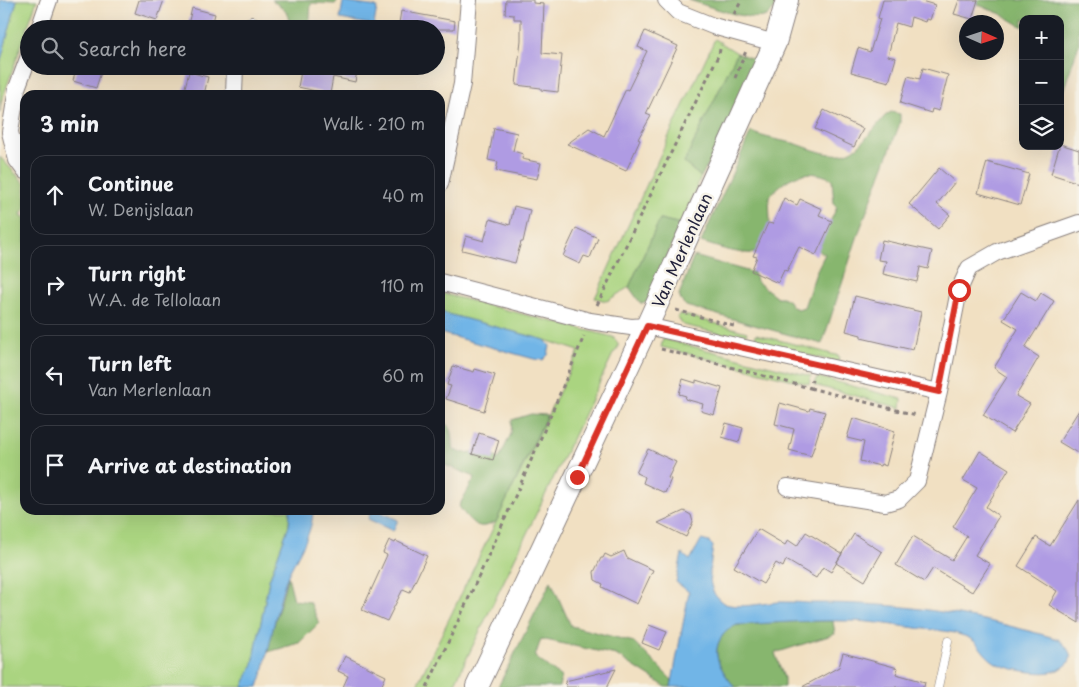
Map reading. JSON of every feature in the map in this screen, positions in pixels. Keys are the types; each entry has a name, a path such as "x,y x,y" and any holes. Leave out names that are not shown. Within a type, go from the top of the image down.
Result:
{"main road":[{"name":"Van Merlenlaan","path":"477,687 643,334 775,43 787,0"}],"street":[{"path":"42,20 50,0"},
{"path":"445,161 462,84 469,0"},
{"path":"666,0 678,12 725,30 775,43"},
{"path":"20,163 10,132 17,88 22,75"},
{"path":"234,90 235,75"},
{"path":"787,488 884,503 899,499 917,481 939,392 959,290 969,268 997,252 1079,223"},
{"path":"445,283 590,321 631,327 643,334 816,364 939,392"}],"lane":[{"path":"938,687 948,642"}],"path":[{"path":"427,687 488,559 590,321 719,54 725,30 742,0"},
{"path":"643,334 810,388 932,419"},
{"path":"810,388 816,364"}],"green space":[{"path":"17,0 37,0 30,20 20,20 20,49 1,103 0,112 0,64"},
{"path":"272,0 339,0 335,4 311,3 310,20 289,20 286,12"},
{"path":"689,0 776,0 770,13 760,18 740,15"},
{"path":"966,0 1079,0 1079,44 1064,88 1064,15 1019,15 1019,25 1001,14"},
{"path":"715,39 737,53 684,163 701,177 681,224 660,219 629,287 607,301 595,298 674,125"},
{"path":"737,53 756,60 729,127 701,177 684,163"},
{"path":"891,112 900,114 900,123 859,232 822,344 686,306 682,302 679,295 694,256 754,273 756,281 777,297 788,300 793,307 798,309 804,307 817,270 825,254 817,250 837,207 834,205 832,179 814,174 797,176 782,184 769,197 770,222 764,246 760,253 737,252 701,242 751,132 830,154 846,153 853,150 866,139 885,116"},
{"path":"0,157 20,179 20,515 290,515 289,525 269,580 253,664 243,687 0,687"},
{"path":"660,219 681,224 648,302 641,304 629,287"},
{"path":"445,294 613,337 618,344 618,348 613,354 453,687 416,687 579,351 445,313"},
{"path":"680,314 747,332 744,339 683,325 677,317"},
{"path":"756,334 839,356 838,362 754,343"},
{"path":"663,339 811,376 809,384 661,347"},
{"path":"818,377 902,399 901,408 814,385"},
{"path":"531,414 547,415 496,522 480,526 473,523 459,506 475,477 445,465 445,424 451,429 454,450 462,453 484,451 499,459 511,434 512,420"},
{"path":"288,576 294,600 310,602 319,623 299,643 268,652 270,639"},
{"path":"551,581 571,626 634,642 672,680 671,687 666,687 616,655 541,639 535,657 561,677 559,687 498,687"},
{"path":"833,621 835,634 775,653 784,678 784,687 735,687 724,673 717,656 719,641 725,633 737,625"}],"water":[{"path":"0,0 17,0 0,64"},
{"path":"343,2 377,7 375,20 340,19"},
{"path":"445,313 545,340 550,346 548,355 543,360 445,334"},
{"path":"290,515 312,515 304,543 284,586 258,687 243,687 253,664 269,580 289,525"},
{"path":"370,515 387,515 398,520 393,531 368,519"},
{"path":"701,540 709,542 713,546 710,576 716,597 722,602 733,606 778,602 893,606 938,611 990,621 1058,639 1070,653 1069,661 1067,665 1055,671 1042,673 1023,671 998,664 988,657 972,640 956,633 873,622 820,621 737,625 725,633 719,641 717,651 718,660 722,668 735,687 671,687 689,592 676,582 682,554 690,560"}],"building":[{"path":"139,0 164,0 157,20 135,13"},
{"path":"506,0 533,0 533,3 544,4 542,53 562,55 558,92 516,85 521,40 521,19 514,19 514,15 505,14"},
{"path":"883,0 918,0 935,5 930,20 926,19 925,22 911,17 909,27 896,23 888,56 896,58 889,82 851,72 858,48 870,52 880,19 878,18"},
{"path":"959,0 978,0 973,15 954,14"},
{"path":"192,8 215,14 213,20 189,20"},
{"path":"401,11 455,21 454,29 445,29 445,20 400,20"},
{"path":"645,31 678,46 646,114 651,116 638,139 640,140 626,171 567,144 589,128 604,136 626,89 628,90 647,51 638,47"},
{"path":"923,68 948,75 939,111 932,109 931,113 900,103 908,76 920,79"},
{"path":"75,75 100,75 96,88 73,81"},
{"path":"188,75 208,77 205,90 184,90"},
{"path":"300,75 356,75 355,82 333,77 331,90 312,90 298,87"},
{"path":"824,110 863,129 854,147 815,129"},
{"path":"494,128 517,133 513,151 523,154 522,159 541,163 537,179 496,171 498,162 488,160"},
{"path":"1064,145 1079,150 1079,183 1051,174 1058,150 1064,150"},
{"path":"987,162 1029,174 1020,205 978,193"},
{"path":"939,168 955,182 937,204 950,215 938,229 909,204"},
{"path":"784,198 797,205 800,199 822,209 819,215 832,221 816,255 799,247 787,271 784,270 778,283 751,271 757,257 753,256 768,223 773,224"},
{"path":"514,206 530,210 523,242 521,242 515,263 462,250 466,236 484,241 490,219 510,225"},
{"path":"576,228 598,238 590,258 584,256 580,264 563,256"},
{"path":"882,240 932,251 928,269 920,267 917,282 883,274 886,261 878,260"},
{"path":"1021,292 1036,301 1041,293 1054,301 1025,348 1039,357 1016,396 1030,404 1012,433 983,415 1007,377 994,368 1018,329 1003,320"},
{"path":"855,296 921,312 913,350 861,338 861,335 846,331"},
{"path":"453,366 474,372 475,369 495,375 484,411 446,399 451,386 447,385"},
{"path":"683,379 696,383 696,380 722,388 714,415 701,411 703,404 685,399 686,396 679,394"},
{"path":"780,403 809,411 810,408 825,412 811,456 789,450 794,429 775,424"},
{"path":"1079,410 1079,454 1059,442"},
{"path":"853,418 895,431 886,466 860,461 864,442 847,438"},
{"path":"726,423 743,428 739,442 722,437"},
{"path":"479,433 499,440 493,460 472,454"},
{"path":"648,449 676,462 668,478 671,479 665,493 643,483 645,477 636,473"},
{"path":"980,451 1009,469 986,507 999,516 975,555 990,564 972,592 933,568 924,582 896,565 913,536 952,560 967,536 953,527 977,488 963,480"},
{"path":"1079,500 1079,623 1049,605 1057,591 1018,566 1036,537 1050,546"},
{"path":"684,511 691,515 693,522 686,537 658,523"},
{"path":"758,529 785,545 788,540 797,546 806,532 842,554 831,572 823,567 816,578 786,560 783,567 776,563 763,584 734,567"},
{"path":"854,534 882,552 865,581 836,563"},
{"path":"389,540 395,543 396,541 427,556 410,592 403,589 387,621 362,610 387,555 383,553"},
{"path":"624,551 627,558 653,570 637,604 602,587 603,584 595,580 594,572 605,554 611,557"},
{"path":"649,625 667,632 659,650 642,643"},
{"path":"843,653 898,668 896,674 925,682 924,687 802,687 839,667"},
{"path":"345,656 386,676 381,687 343,687 348,676 338,671"},
{"path":"616,669 607,687 566,687 565,681"}],"route":[{"path":"577,477 647,326 939,392 959,290"}]}
